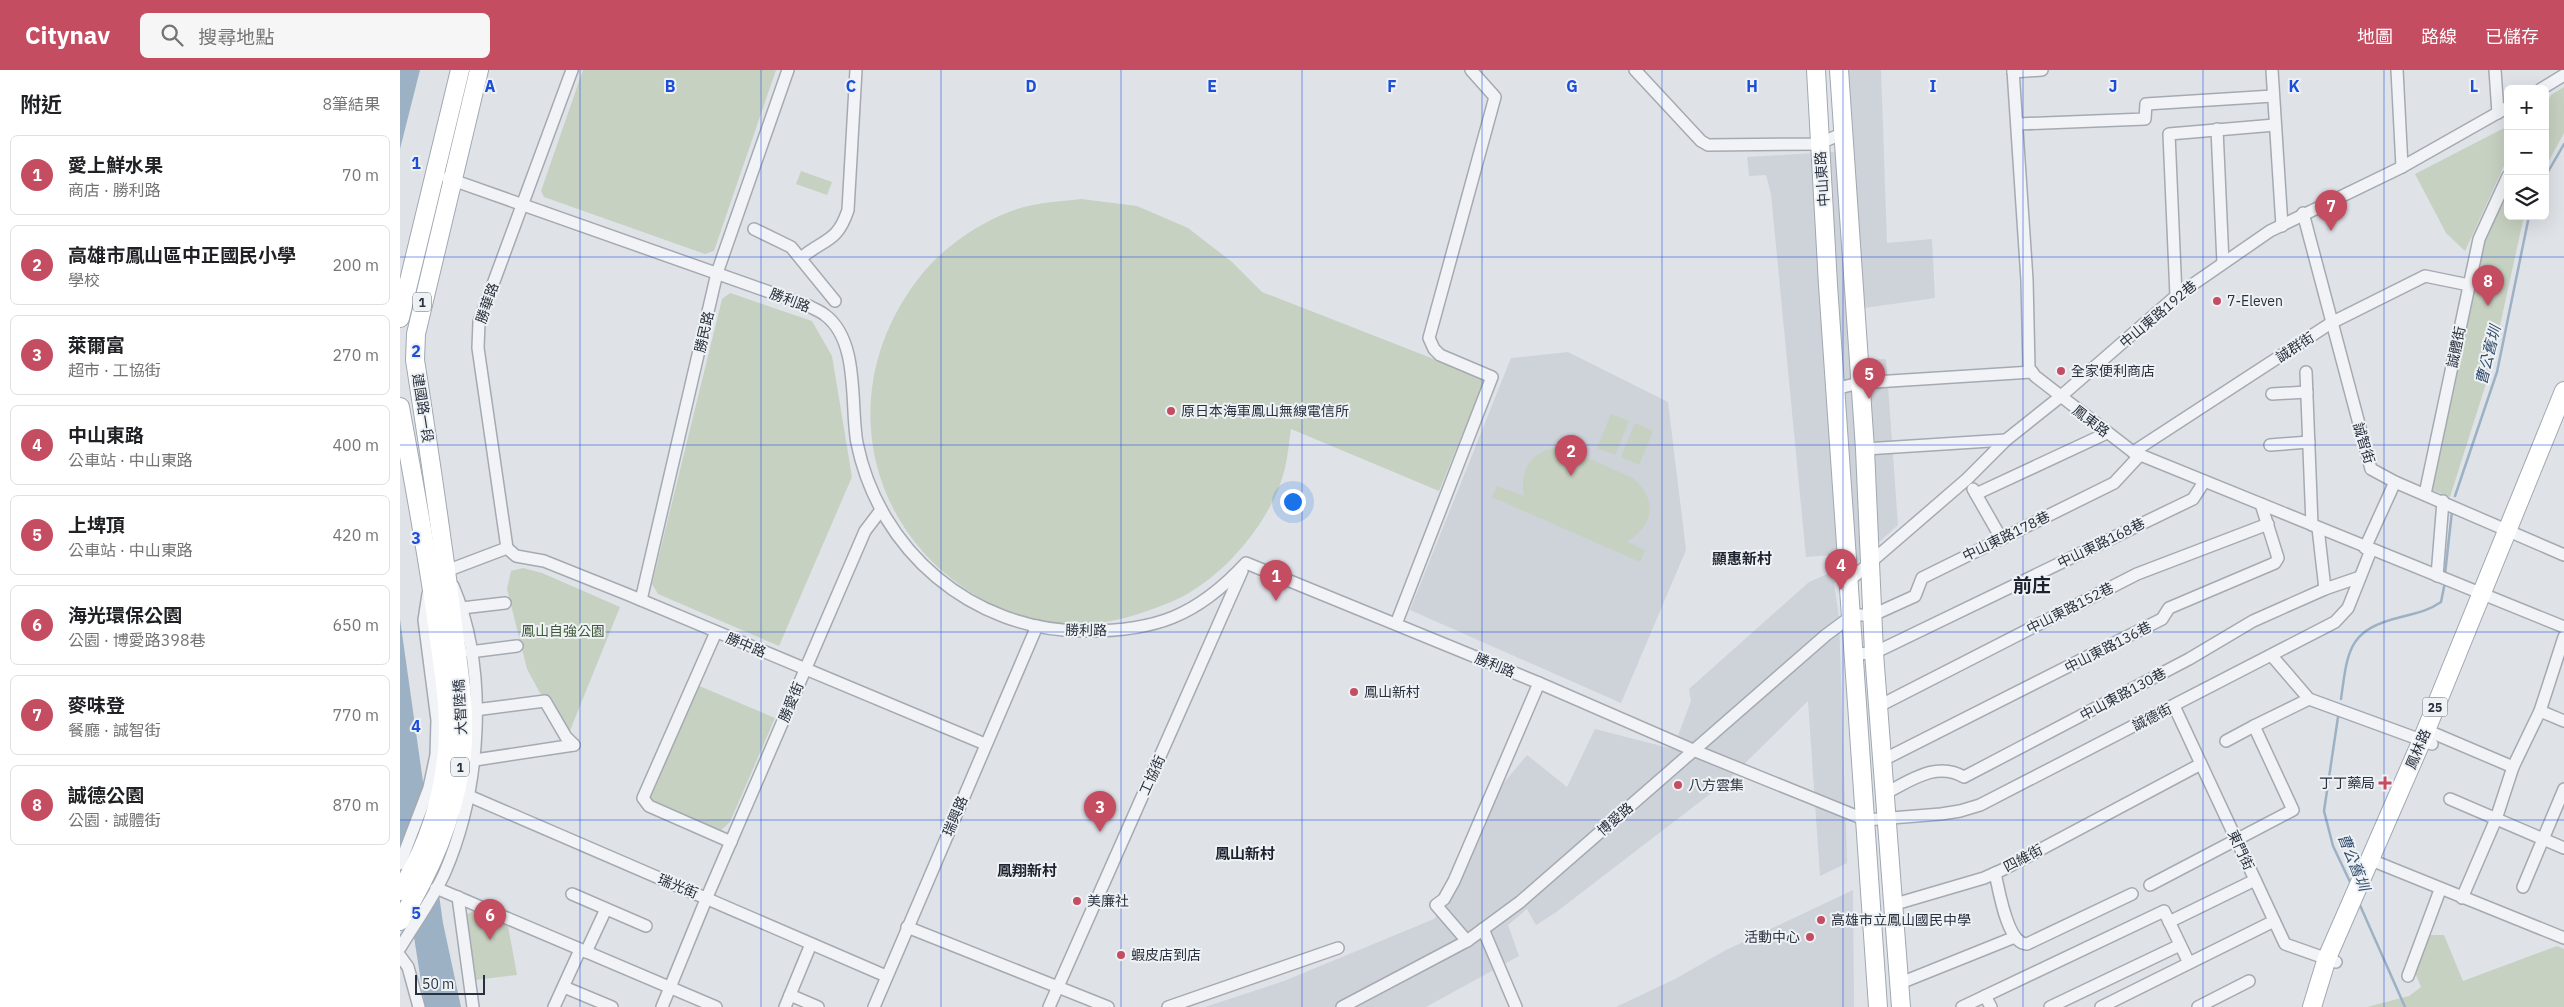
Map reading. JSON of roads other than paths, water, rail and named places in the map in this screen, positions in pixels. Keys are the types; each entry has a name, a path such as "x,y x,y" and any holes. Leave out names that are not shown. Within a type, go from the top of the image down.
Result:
{"main road":[{"name":"1","path":"400,318 460,70"},
{"name":"建國路一段","path":"438,574 415,360 416,334 479,70"},
{"name":"中山東路","path":"1816,70 1835,388 1850,580 1878,1007"},
{"name":"中山東路","path":"1839,70 1865,449 1874,653 1901,1007"},
{"name":"鳳林路","path":"2312,1007 2376,862 2514,533 2562,403"},
{"name":"建國路一段","path":"400,407 438,574 449,605"},
{"name":"大智陸橋","path":"400,891 430,834 446,767 449,605"},
{"name":"大智陸橋","path":"400,921 420,889 442,838 460,770 462,701 449,605"},
{"name":"鳳林路","path":"2324,1007 2332,960"}],"street":[{"name":"勝華路","path":"507,548 477,333 479,322 524,205 572,70"},
{"name":"勝民路","path":"641,600 717,274 788,70"},
{"path":"801,258 815,246 832,239 839,232 848,210 856,70"},
{"path":"1396,624 1492,377 1440,355 1434,349 1429,338 1496,97 1471,70"},
{"path":"1634,70 1701,141 1708,145 1819,144 1843,133"},
{"path":"1835,388 1860,383 2032,372 2029,368 2027,280 2013,71 2042,70"},
{"path":"2272,70 2282,226"},
{"path":"2398,70 2402,167"},
{"path":"2494,70 2503,110"},
{"path":"2549,86 2564,75"},
{"path":"2018,124 2145,119 2146,104 2273,96"},
{"name":"中山東路192巷","path":"1850,580 1967,479 2006,440 2060,398 2176,296 2270,231 2303,213 2402,167 2503,110"},
{"path":"2176,296 2169,134 2275,125"},
{"path":"2217,130 2223,263"},
{"name":"勝利路","path":"434,173 808,306 825,315 834,324 850,362 857,442 874,499 908,549 949,588 970,601 990,610 1038,626 1070,631 1108,631 1167,621 1221,590 1246,563 1539,683 1693,750 1866,820 1887,819"},
{"name":"誠體街","path":"2425,494 2479,239 2504,185"},
{"name":"誠智街","path":"2303,213 2368,464 2374,472 2564,554"},
{"path":"754,229 791,247 835,301"},
{"name":"誠群街","path":"2136,453 2331,323 2425,276 2469,285"},
{"name":"鳳東路","path":"2032,372 2060,398 2136,453 2487,596"},
{"path":"2306,372 2315,526 2324,589"},
{"path":"2272,394 2307,392"},
{"path":"1976,494 2107,433"},
{"path":"1865,449 2006,440"},
{"path":"2270,445 2309,442"},
{"name":"中山東路178巷","path":"1873,615 1915,596 1922,578 2114,483 2136,453"},
{"path":"1967,479 2001,538"},
{"name":"中山東路168巷","path":"1854,654 1874,653 2193,499 2204,482"},
{"name":"誠德街","path":"1887,819 1960,811 1980,804 2272,656 2342,617 2348,608 2368,549 2395,482"},
{"path":"2437,576 2443,501"},
{"name":"中山東路136巷","path":"1883,760 2162,619 2169,608 2275,563 2278,558 2261,504"},
{"name":"勝愛街","path":"662,1007 707,897 865,531 881,510"},
{"name":"中山東路152巷","path":"1879,706 2137,574 2268,524"},
{"path":"438,574 507,548"},
{"name":"勝中路","path":"507,548 516,556 544,561 985,744"},
{"name":"工協街","path":"1049,1007 1246,563"},
{"path":"401,946 444,873 462,826 470,796 475,760 476,710 470,652 449,605 438,574"},
{"path":"400,864 429,788 436,755 437,720 424,620 438,574"},
{"name":"中山東路130巷","path":"1886,793 1927,772 1947,769 1964,777 2189,659 2253,621 2324,589 2360,577"},
{"path":"2487,596 2564,627"},
{"path":"449,605 505,603"},
{"path":"1852,615 1873,615"},
{"name":"博愛路","path":"1342,1007 1466,941 1520,902 1826,635 1852,615"},
{"name":"瑞興路","path":"874,1007 985,744 1038,626"},
{"path":"716,632 643,798 649,806 731,842"},
{"path":"2462,898 2496,819 2513,767 2540,711 2564,637"},
{"path":"470,652 517,646"},
{"path":"2272,656 2308,699 2429,737 2513,767"},
{"path":"1466,941 1436,906 1444,899 1454,881 1539,683"},
{"path":"2226,741 2308,699"},
{"path":"475,760 574,745 566,736 545,701 476,710"},
{"name":"東門街","path":"2174,706 2285,944 2332,960"},
{"path":"2540,711 2564,721"},
{"path":"2150,885 2293,810 2254,726"},
{"name":"四維街","path":"2015,937 2008,924 1995,873 2201,764"},
{"path":"2523,887 2564,789"},
{"name":"瑞光街","path":"470,796 886,976"},
{"path":"2450,799 2564,848"},
{"path":"2376,862 2440,890 2564,938"},
{"path":"1892,905 1995,873"},
{"path":"2169,922 2255,880"},
{"path":"2408,976 2440,890"},
{"path":"435,891 458,897 716,1007"},
{"path":"572,894 646,926"},
{"path":"1898,984 2015,937 2022,944 2027,944 2132,894"},
{"path":"458,897 473,1007"},
{"path":"554,1007 606,909"},
{"path":"1962,1007 2164,911 2189,963"},
{"path":"2101,1007 2274,921"},
{"path":"907,927 1108,1007"},
{"path":"1483,929 1516,1007"},
{"path":"785,1007 811,944"},
{"path":"2050,1007 2180,944"},
{"path":"1168,1007 1338,948"},
{"path":"400,956 408,967 419,1007"},
{"path":"2198,1007 2249,982"},
{"path":"564,987 612,1007"},
{"path":"790,995 818,1007"},
{"path":"1986,996 1991,1007"}],"water":[{"path":"400,70 420,70 400,149"},
{"path":"400,619 443,923 461,1007 425,1007 402,861 400,848"}],"waterway":[{"name":"曹公舊圳","path":"2546,175 2564,144"},
{"name":"曹公舊圳","path":"2455,496 2497,372 2528,220"},
{"name":"曹公舊圳","path":"2445,574 2452,511"},
{"name":"曹公舊圳","path":"2341,699 2349,655 2361,635 2383,622 2432,608 2441,602 2445,582"},
{"name":"曹公舊圳","path":"2338,717 2324,811 2333,846 2351,884"},
{"name":"曹公舊圳","path":"2359,903 2405,1007"}],"place":[{"name":"麥味登","path":"2331,231"},
{"name":"7-Eleven","path":"2217,301"},
{"name":"誠德公園","path":"2488,306"},
{"name":"全家便利商店","path":"2061,371"},
{"name":"上埤頂","path":"1869,399"},
{"name":"原日本海軍鳳山無線電信所","path":"1171,411"},
{"name":"高雄市鳳山區中正國民小學","path":"1571,476"},
{"name":"中山東路","path":"1841,590"},
{"name":"愛上鮮水果","path":"1276,601"},
{"name":"鳳山新村","path":"1354,692"},
{"name":"丁丁藥局","path":"2385,783"},
{"name":"八方雲集","path":"1678,785"},
{"name":"萊爾富","path":"1100,832"},
{"name":"美廉社","path":"1077,901"},
{"name":"高雄市立鳳山國民中學","path":"1821,920"},
{"name":"活動中心","path":"1810,937"},
{"name":"海光環保公園","path":"490,940"},
{"name":"蝦皮店到店","path":"1121,955"}],"district":[{"name":"顯惠新村","path":"1742,558"},
{"name":"前庄","path":"2032,585"},
{"name":"鳳山新村","path":"1245,853"},
{"name":"鳳翔新村","path":"1027,870"}],"park label":[{"name":"鳳山自強公園","path":"563,631"}]}
